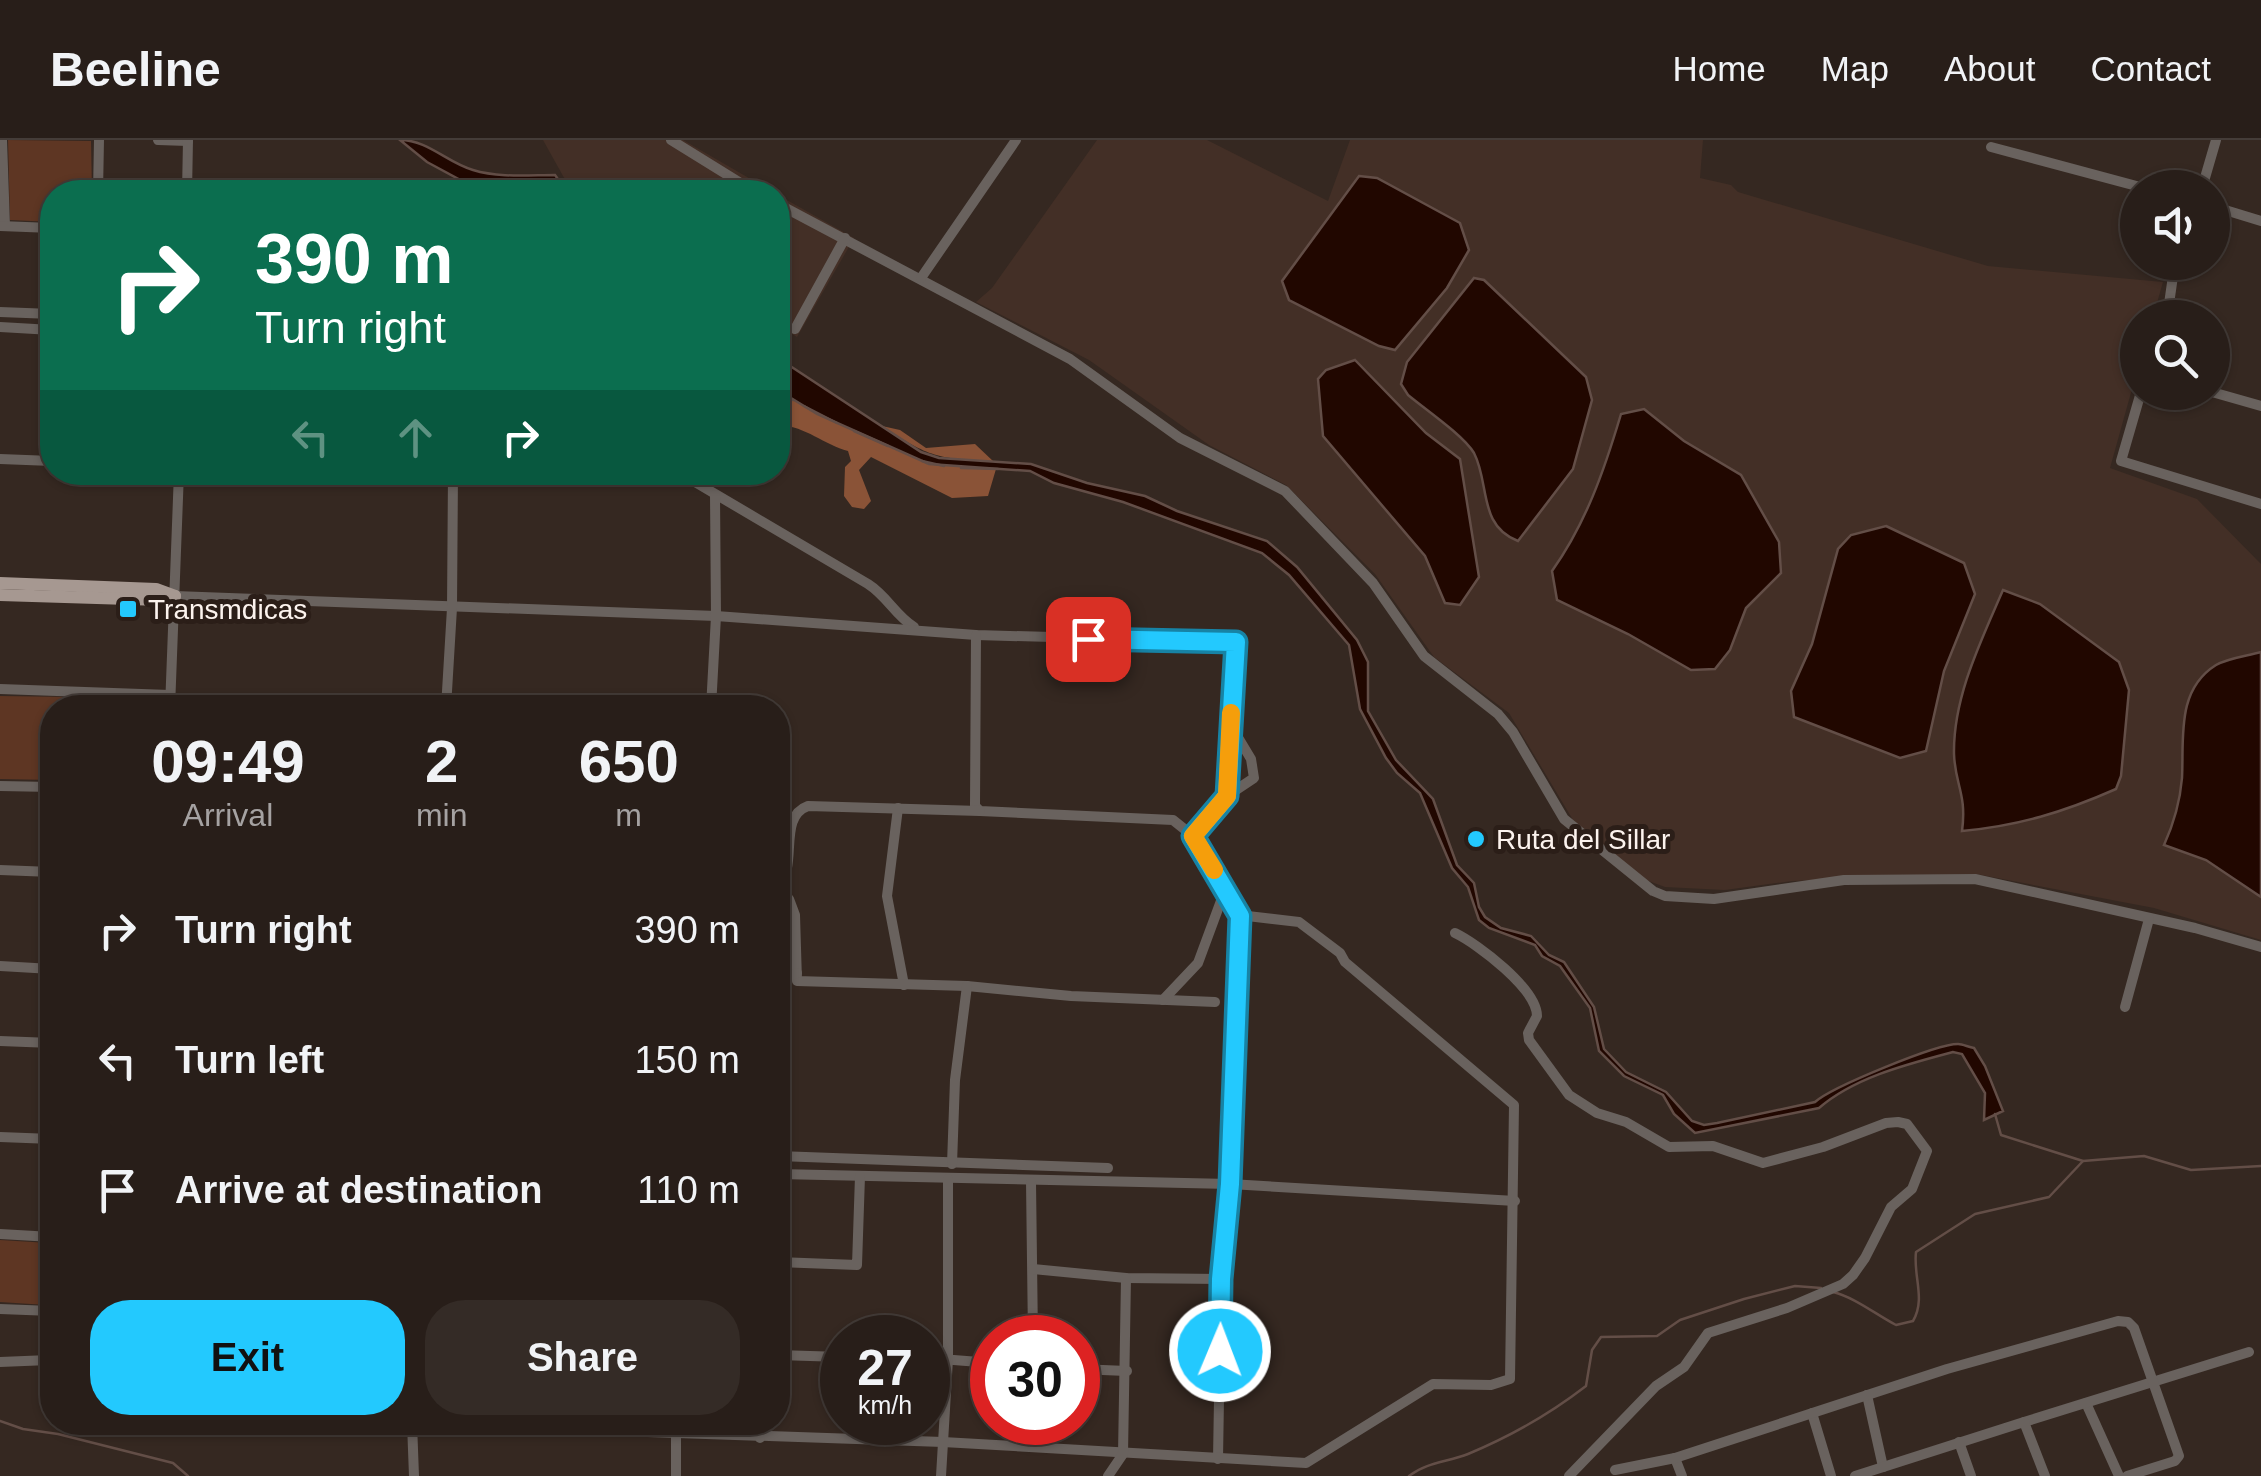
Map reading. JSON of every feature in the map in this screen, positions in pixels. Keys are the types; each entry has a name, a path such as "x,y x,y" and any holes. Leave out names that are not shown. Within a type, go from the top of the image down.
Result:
{"main road":[{"path":"0,583 160,590 175,596"},
{"path":"0,595 161,600 175,596"}],"street":[{"path":"2,140 2,226 40,228"},
{"path":"98,180 99,140"},
{"path":"158,140 188,141 187,180"},
{"path":"671,140 736,180"},
{"path":"921,278 1016,140"},
{"path":"2207,170 2216,140"},
{"path":"1991,146 2120,181"},
{"path":"790,210 1070,358 1180,438 1285,491 1374,583 1424,656 1498,714 1564,818 1653,891 1665,896 1714,899 1844,880 1975,880 2195,928 2261,948"},
{"path":"2230,212 2261,221"},
{"path":"795,329 845,238"},
{"path":"0,312 40,314"},
{"path":"0,327 40,329"},
{"path":"2230,397 2261,406"},
{"path":"2136,410 2121,461 2261,504"},
{"path":"0,459 40,461"},
{"path":"170,695 179,485"},
{"path":"447,695 452,608 452,485"},
{"path":"699,485 877,590 896,616 919,630"},
{"path":"712,695 715,495"},
{"path":"175,596 716,616 976,635 1236,642 1227,796"},
{"path":"976,635 973,794 980,811"},
{"path":"0,689 111,695"},
{"path":"78,691 78,695"},
{"path":"1193,836 1227,796 1254,778 1254,769 1230,724"},
{"path":"0,786 40,787"},
{"path":"790,841 792,819 800,808 898,808 1173,820 1193,836 1240,916 1230,1184 1221,1279 1218,1459"},
{"path":"898,808 887,896 904,985"},
{"path":"0,870 40,872"},
{"path":"1164,1000 1198,964 1225,890"},
{"path":"790,904 795,915 797,980 1215,1002"},
{"path":"950,1442 1306,1463 1433,1384 1491,1386 1510,1379 1514,1105 1299,922 1240,916"},
{"path":"2125,1007 2149,919"},
{"path":"1455,933 1487,952 1532,1001 1537,1016 1528,1033 1529,1040 1569,1095 1597,1113 1626,1122 1669,1147 1712,1146 1764,1164 1898,1122 1907,1124 1927,1150 1912,1189 1891,1206 1865,1258 1842,1284 1787,1308 1708,1333 1684,1367 1656,1386 1569,1476"},
{"path":"0,966 40,968"},
{"path":"790,976 797,973"},
{"path":"952,1164 955,1080 967,986"},
{"path":"0,1041 40,1043"},
{"path":"0,1138 40,1139"},
{"path":"790,1157 1108,1168"},
{"path":"790,1174 1230,1184 1515,1201"},
{"path":"790,1263 858,1266 860,1176"},
{"path":"948,1179 948,1315"},
{"path":"1031,1182 1033,1315"},
{"path":"0,1234 40,1236"},
{"path":"1033,1269 1126,1278 1221,1279"},
{"path":"1108,1476 1123,1454 1126,1278"},
{"path":"0,1309 40,1310"},
{"path":"1614,1470 1675,1458 1866,1395 2118,1320 2134,1328 2179,1456 2175,1461 2127,1476"},
{"path":"1855,1476 2248,1352"},
{"path":"790,1355 820,1356"},
{"path":"0,1362 40,1360"},
{"path":"1100,1369 1126,1371"},
{"path":"1866,1395 1889,1465 1899,1476"},
{"path":"2086,1404 2119,1476"},
{"path":"1812,1413 1831,1476"},
{"path":"2024,1422 2044,1476"},
{"path":"412,1435 414,1476"},
{"path":"676,1435 676,1476"},
{"path":"735,1435 820,1439"},
{"path":"1959,1442 1970,1476"},
{"path":"941,1476 943,1445"},
{"path":"1675,1458 1682,1476"}],"shaded area":[{"path":"8,140 91,141 92,180 40,180 40,221 10,220"},
{"path":"400,140 419,144 483,173 555,175 559,180 460,180 427,162"},
{"path":"543,140 683,140 752,180 565,180"},
{"path":"1097,140 1207,140 1328,201 1350,140 1703,140 1700,178 1731,185 1738,192 1988,266 2163,282 2158,300 2120,300 2120,410 2126,410 2110,468 2197,499 2261,564 2261,940 2154,908 1976,874 1792,881 1725,890 1665,887 1643,879 1576,825 1509,713 1434,657 1375,574 1286,485 1209,445 1089,360 976,302 992,288"},
{"path":"1359,176 1377,178 1460,223 1469,250 1447,288 1395,350 1379,346 1289,300 1282,281"},
{"path":"790,202 854,238 797,337 790,333"},
{"path":"1474,278 1484,280 1586,377 1592,400 1573,469 1518,541 1496,525 1479,465 1469,446 1408,395 1401,384 1407,362"},
{"path":"1355,360 1426,433 1460,459 1479,577 1460,605 1445,603 1425,556 1323,436 1318,379 1326,370"},
{"path":"790,366 921,452 939,458 1031,464 1087,483 1145,496 1267,541 1297,567 1357,640 1368,662 1368,711 1396,760 1433,799 1457,865 1474,883 1485,917 1501,928 1531,936 1549,955 1564,962 1594,1007 1604,1049 1626,1072 1666,1092 1692,1121 1704,1125 1717,1123 1815,1102 1885,1067 1958,1044 1974,1048 2003,1111 1984,1120 1985,1093 1962,1054 1953,1052 1865,1080 1819,1108 1695,1133 1674,1114 1663,1095 1624,1076 1599,1051 1590,1008 1560,966 1542,956 1535,945 1489,928 1479,920 1468,887 1452,868 1420,793 1386,758 1360,709 1349,645 1289,575 1262,553 1123,502 1054,483 1030,471 929,464 817,414 790,397"},
{"path":"790,397 817,414 929,464 996,469 988,496 952,498 871,457 859,470 871,501 864,509 852,507 844,496 845,467 851,461 848,451 790,427"},
{"path":"1644,409 1684,441 1741,475 1779,542 1781,573 1746,608 1730,650 1715,669 1691,670 1557,600 1552,571 1593,496 1621,414"},
{"path":"882,426 900,430 926,448 975,444 994,462 935,454"},
{"path":"1886,526 1964,563 1975,594 1944,671 1926,751 1900,758 1794,717 1791,691 1812,644 1838,549 1851,535"},
{"path":"2003,590 2040,604 2119,662 2129,690 2121,776 2116,789 2059,811 2022,822 1962,831 1963,808 1954,754 1958,712 1970,670"},
{"path":"2261,652 2261,897 2206,860 2164,845 2180,796 2183,731 2194,688 2216,665"},
{"path":"0,696 40,697 40,780 0,779"},
{"path":"0,1240 40,1242 40,1305 0,1302"}],"waterway":[{"path":"804,406 837,423"},
{"path":"854,431 888,446"},
{"path":"922,461 944,466"},
{"path":"961,468 998,469"},
{"path":"1995,1114 2001,1135 2083,1161 2144,1156 2191,1170 2261,1166"},
{"path":"1833,1292 1896,1325 1913,1321 1919,1304 1916,1252 1975,1214 2049,1197 2083,1161"},
{"path":"1409,1476 1499,1440 1573,1396 1586,1386 1592,1350 1601,1337 1657,1336 1680,1320 1744,1299 1795,1286 1821,1288"},
{"path":"0,1421 40,1431"},
{"path":"62,1435 173,1463 188,1476"}],"slow traffic":[{"path":"1214,870 1193,836 1227,796 1231,713"}],"place":[{"name":"Transmdicas","path":"128,609"},
{"name":"Ruta del Sillar","path":"1476,839"}],"route":[{"path":"1088,639 1236,642 1227,796 1193,836 1240,916 1220,1351"}]}
